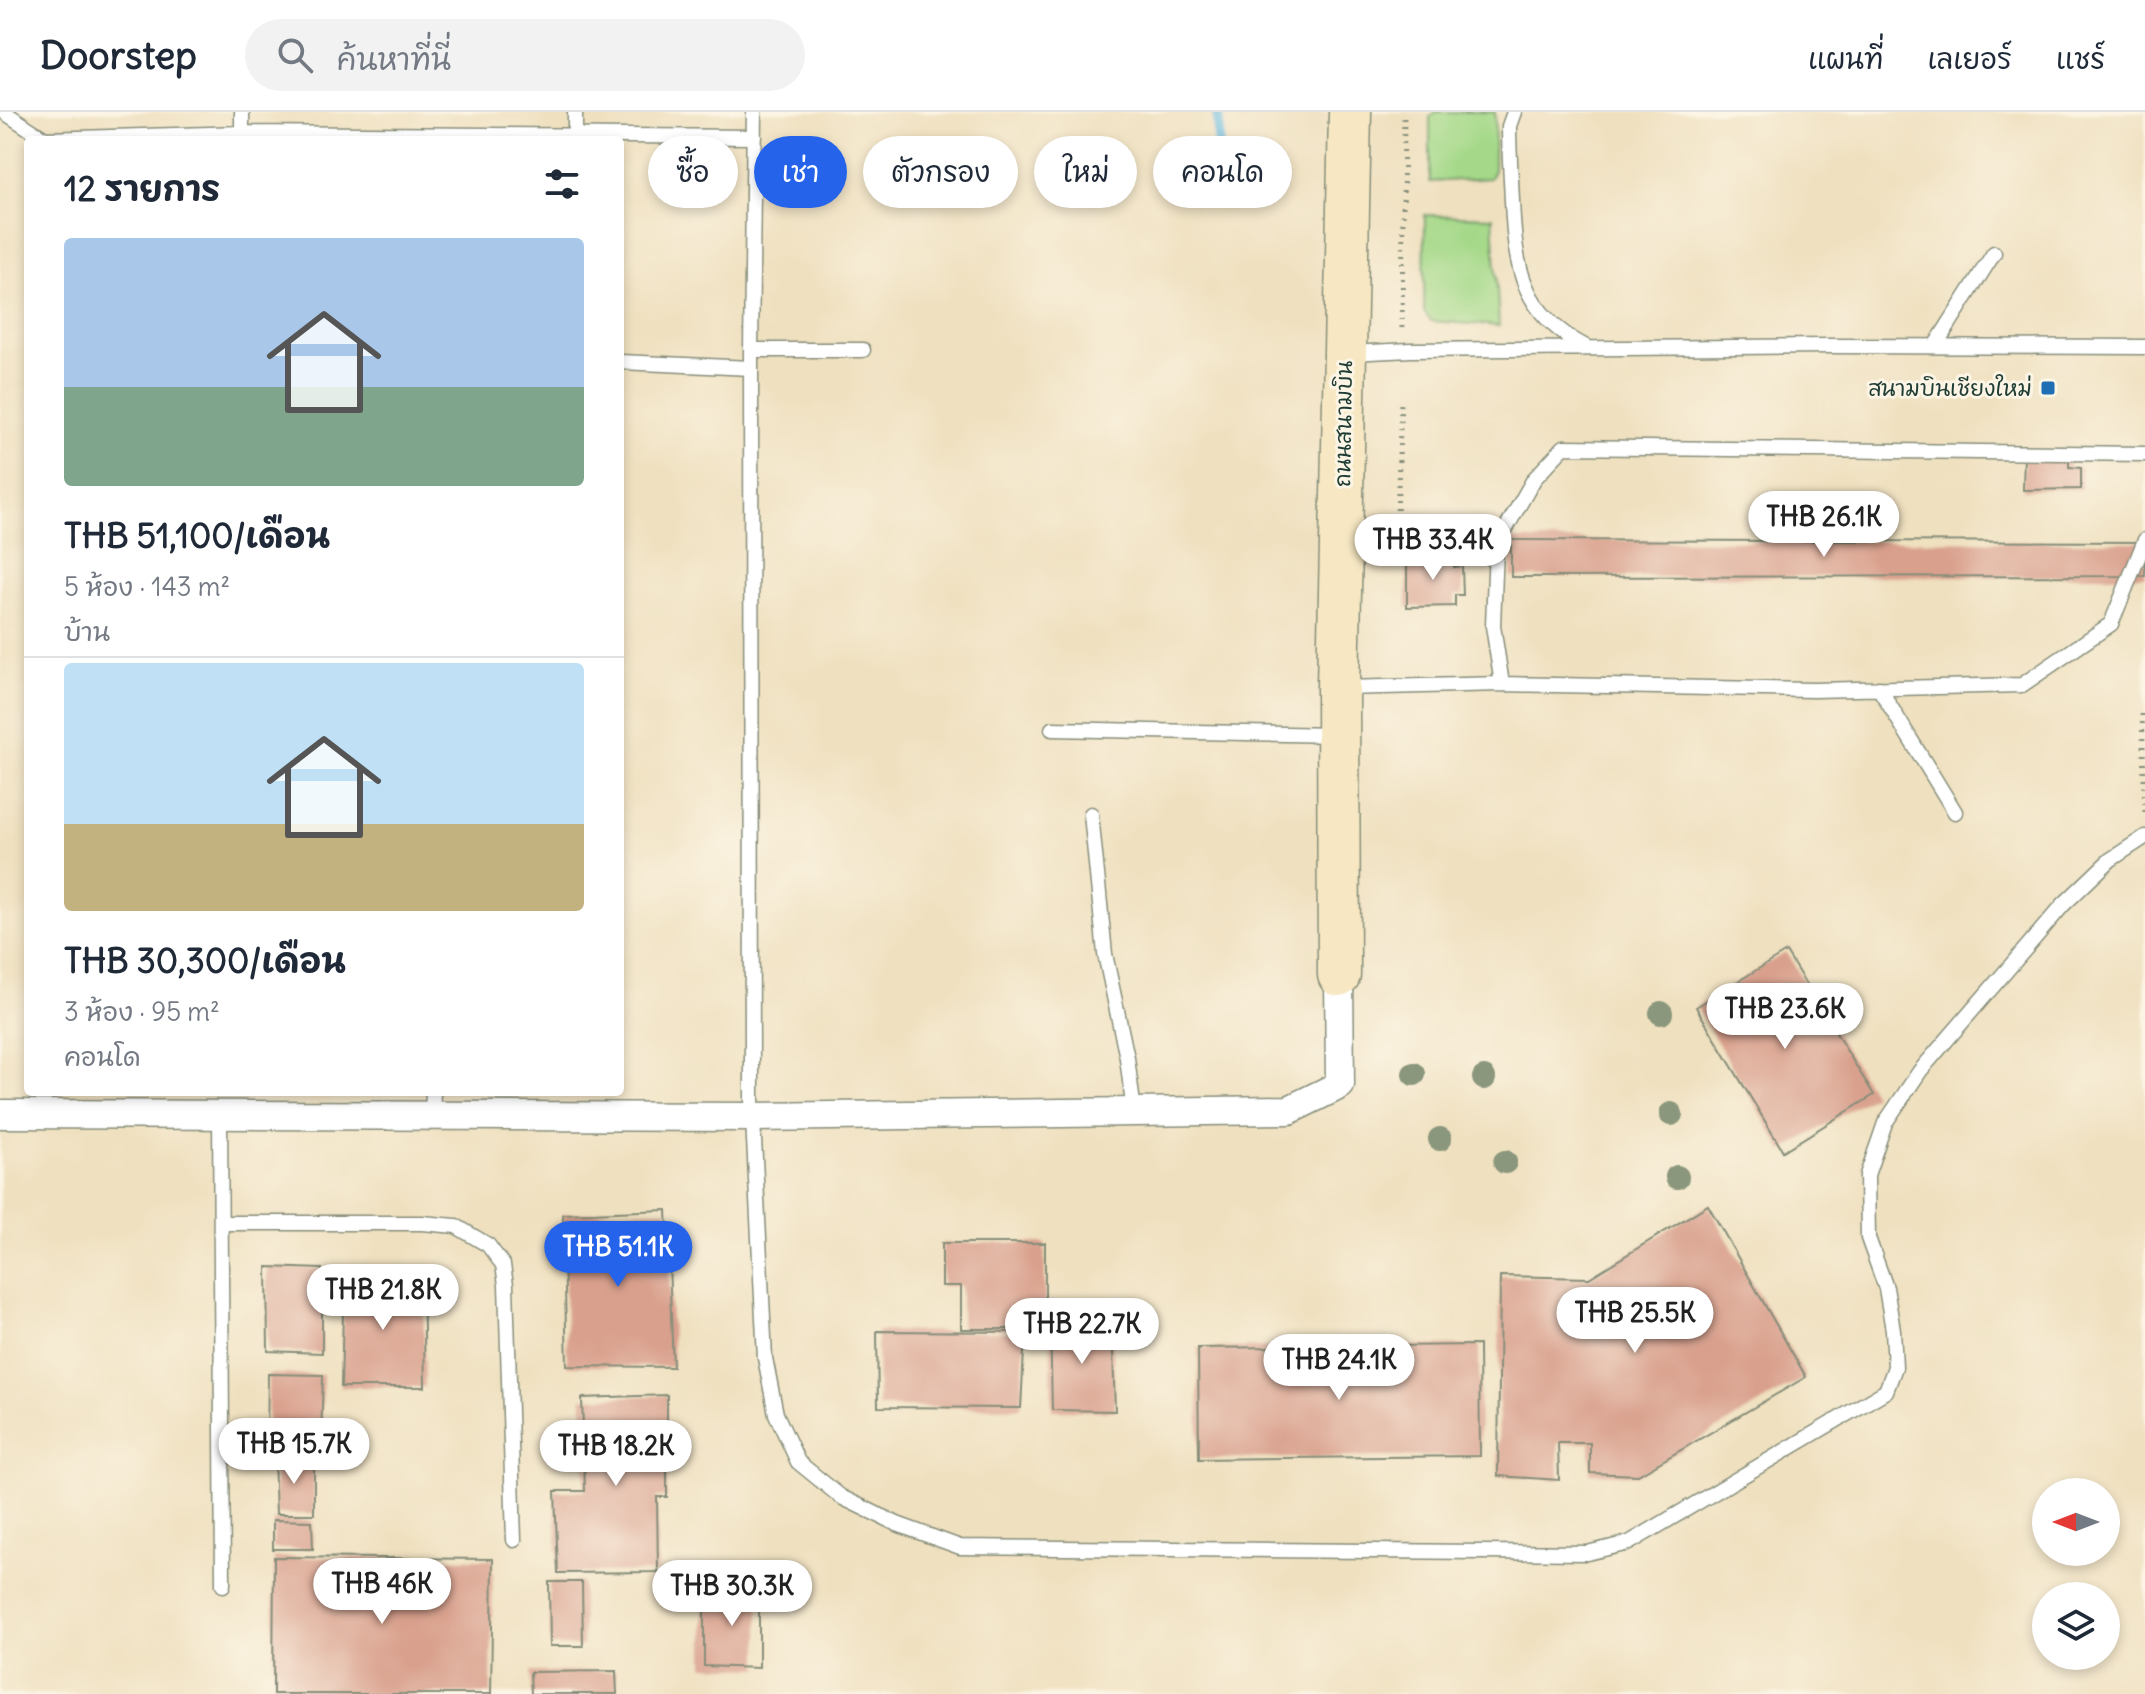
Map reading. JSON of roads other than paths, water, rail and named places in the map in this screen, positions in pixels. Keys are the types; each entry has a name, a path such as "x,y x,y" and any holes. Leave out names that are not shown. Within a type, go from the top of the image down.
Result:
{"main road":[{"name":"ถนนสนามบิน","path":"1339,975 1338,688 1350,112"}],"street":[{"path":"0,1114 220,1114 433,1104 753,1117 1289,1110 1340,1085 1339,975"}],"lane":[{"path":"4,112 40,136"},
{"path":"242,112 242,133"},
{"path":"575,112 575,136"},
{"path":"754,112 754,136"},
{"path":"1514,112 1509,126 1513,232 1515,257 1522,281 1550,324 1590,349"},
{"path":"144,136 242,133 492,136"},
{"path":"624,137 754,137 751,350 753,1117 765,1358 776,1414 798,1462 841,1497 897,1524 960,1547 1587,1553 1629,1543 1886,1391 1895,1367 1893,1330 1886,1288 1868,1238 1867,1175 1885,1123 1920,1071 2063,905 2110,860 2145,837"},
{"path":"1935,346 1994,253"},
{"path":"1345,353 1935,346 2145,347"},
{"path":"751,350 863,350"},
{"path":"624,362 751,368"},
{"path":"1502,684 1493,626 1496,546 1534,479 1564,447 2145,454"},
{"path":"1338,688 1502,684 1814,690 2022,685 2111,624 2145,540"},
{"path":"1879,688 1955,812"},
{"path":"1052,729 1340,735"},
{"path":"1091,814 1105,954 1127,1058 1134,1112"},
{"path":"220,1114 223,1585"},
{"path":"221,1223 445,1225 456,1226 488,1245 503,1265 506,1285 514,1540"}],"waterway":[{"path":"1218,112 1219,136"}],"place":[{"name":"สนามบินเชียงใหม่","path":"2048,388"}]}
